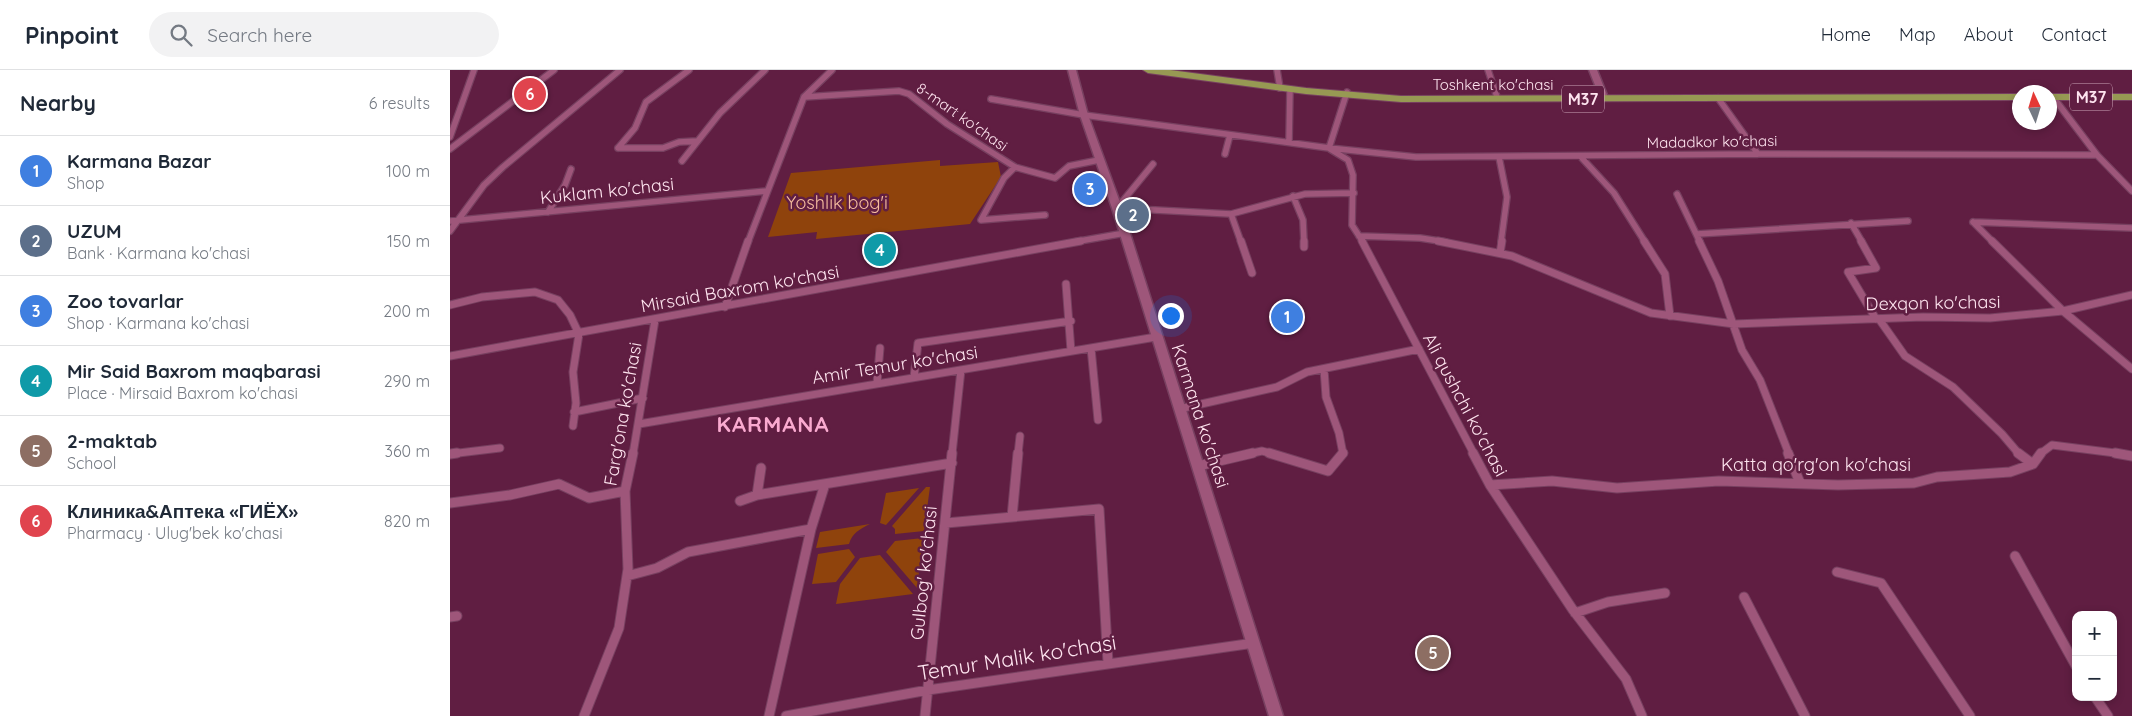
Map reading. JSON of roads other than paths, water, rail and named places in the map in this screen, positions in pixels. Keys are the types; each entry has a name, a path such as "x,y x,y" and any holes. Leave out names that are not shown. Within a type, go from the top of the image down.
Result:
{"highway":[{"name":"Toshkent ko'chasi","path":"1148,70 1346,94 1460,101 1604,97 2012,93"},
{"name":"Toshkent ko'chasi","path":"1174,70 1283,87"},
{"name":"M37","path":"2057,96 2132,93"},
{"name":"Toshkent ko'chasi","path":"1346,94 1450,97 2012,97"},
{"name":"M37","path":"2057,96 2132,97"}],"main road":[{"name":"Karmana ko'chasi","path":"1072,70 1084,115 1125,233 1276,716"},
{"path":"1593,70 1604,97"}],"street":[{"path":"458,142 450,138 474,70"},
{"path":"450,149 554,70"},
{"path":"450,231 484,185 503,167 620,70"},
{"path":"688,70 646,102 635,128 618,148 664,148 679,142 696,141"},
{"path":"682,162 713,118 740,89 765,70"},
{"path":"725,307 767,191 804,97 832,70"},
{"path":"1277,70 1283,87 1289,142"},
{"path":"1488,70 1497,97"},
{"name":"8-mart ko'chasi","path":"804,97 899,91 909,94 947,124 1015,167 1050,177 1059,176 1069,166 1099,160"},
{"path":"1328,148 1346,94"},
{"path":"1718,98 1758,154"},
{"name":"Madadkor ko'chasi","path":"991,99 1084,115 1230,135 1416,157 1758,154 2097,155"},
{"path":"2057,104 2097,155 2132,190"},
{"path":"1225,154 1230,135"},
{"name":"Ali qushchi ko'chasi","path":"1328,148 1348,160 1353,175 1352,225 1490,485 1575,613 1626,679 1642,716"},
{"path":"1580,156 1614,193 1665,274 1670,316"},
{"path":"1499,157 1507,197 1500,254"},
{"path":"1117,208 1153,164"},
{"name":"8-mart ko'chasi","path":"1015,167 1004,178 981,220 988,221 1045,215"},
{"path":"548,212 565,185 571,169"},
{"name":"Kuklam ko'chasi","path":"450,221 767,191"},
{"path":"1117,208 1231,214 1293,196 1324,192 1354,193"},
{"path":"1677,194 1697,234 1734,324 1742,350 1760,380 1800,483"},
{"path":"1293,196 1303,220 1304,247"},
{"path":"1231,214 1252,273"},
{"path":"1697,234 1851,223 1908,221"},
{"path":"2132,228 1973,222 2063,311 2132,368"},
{"path":"1851,223 1876,268 1848,272 1877,319 1905,356 1953,387 2002,434 2016,452 2033,464"},
{"name":"Mirsaid Baxrom ko'chasi","path":"450,356 1125,233"},
{"name":"Dexqon ko'chasi","path":"1359,236 1420,238 1500,254 1520,260 1651,313 1734,324 1877,319 1990,318 2063,311 2132,295"},
{"path":"1066,284 1071,321 1071,351"},
{"path":"450,305 482,298 535,292 558,300 570,315 579,334 573,372 573,426"},
{"name":"Farg'ona ko'chasi","path":"584,716 619,628 627,576 625,491 644,398 654,320"},
{"path":"914,377 918,343 1071,321"},
{"name":"Amir Temur ko'chasi","path":"639,424 1156,337"},
{"path":"878,383 880,348"},
{"path":"1091,348 1098,420"},
{"path":"1179,409 1277,387 1308,372 1419,350"},
{"path":"1198,466 1262,451 1328,471 1343,455 1340,433 1326,397 1324,369"},
{"name":"Gulbog' ko'chasi","path":"925,716 961,370"},
{"path":"574,412 644,398"},
{"path":"1012,517 1020,436"},
{"name":"Katta qo'rg'on ko'chasi","path":"1490,485 1552,481 1617,488 1719,481 1838,485 1914,483 1938,478 2010,472 2033,464 2043,451 2052,445 2080,447 2132,456"},
{"path":"450,454 500,448"},
{"path":"740,501 757,495 952,462"},
{"path":"757,495 761,468"},
{"path":"450,503 510,495 559,484 589,498 625,491"},
{"path":"769,716 811,529 825,484"},
{"path":"946,523 1099,509 1108,663"},
{"path":"627,576 657,568 688,552 811,529"},
{"path":"2015,556 2072,659"},
{"path":"1837,572 1881,583 1970,716"},
{"path":"1575,613 1608,602 1665,592"},
{"path":"1744,597 1806,716"},
{"name":"Temur Malik ko'chasi","path":"786,716 928,690 1254,643"},
{"path":"2098,701 2108,716"}],"place":[{"name":"Клиника&Аптека «ГИЁХ»","path":"530,94"},
{"name":"Zoo tovarlar","path":"1090,189"},
{"name":"UZUM","path":"1133,215"},
{"name":"Mir Said Baxrom maqbarasi","path":"880,250"},
{"name":"Karmana Bazar","path":"1287,317"},
{"name":"2-maktab","path":"1433,653"}],"district":[{"name":"KARMANA","path":"773,424"}],"park label":[{"name":"Yoshlik bog'i","path":"837,203"}]}
